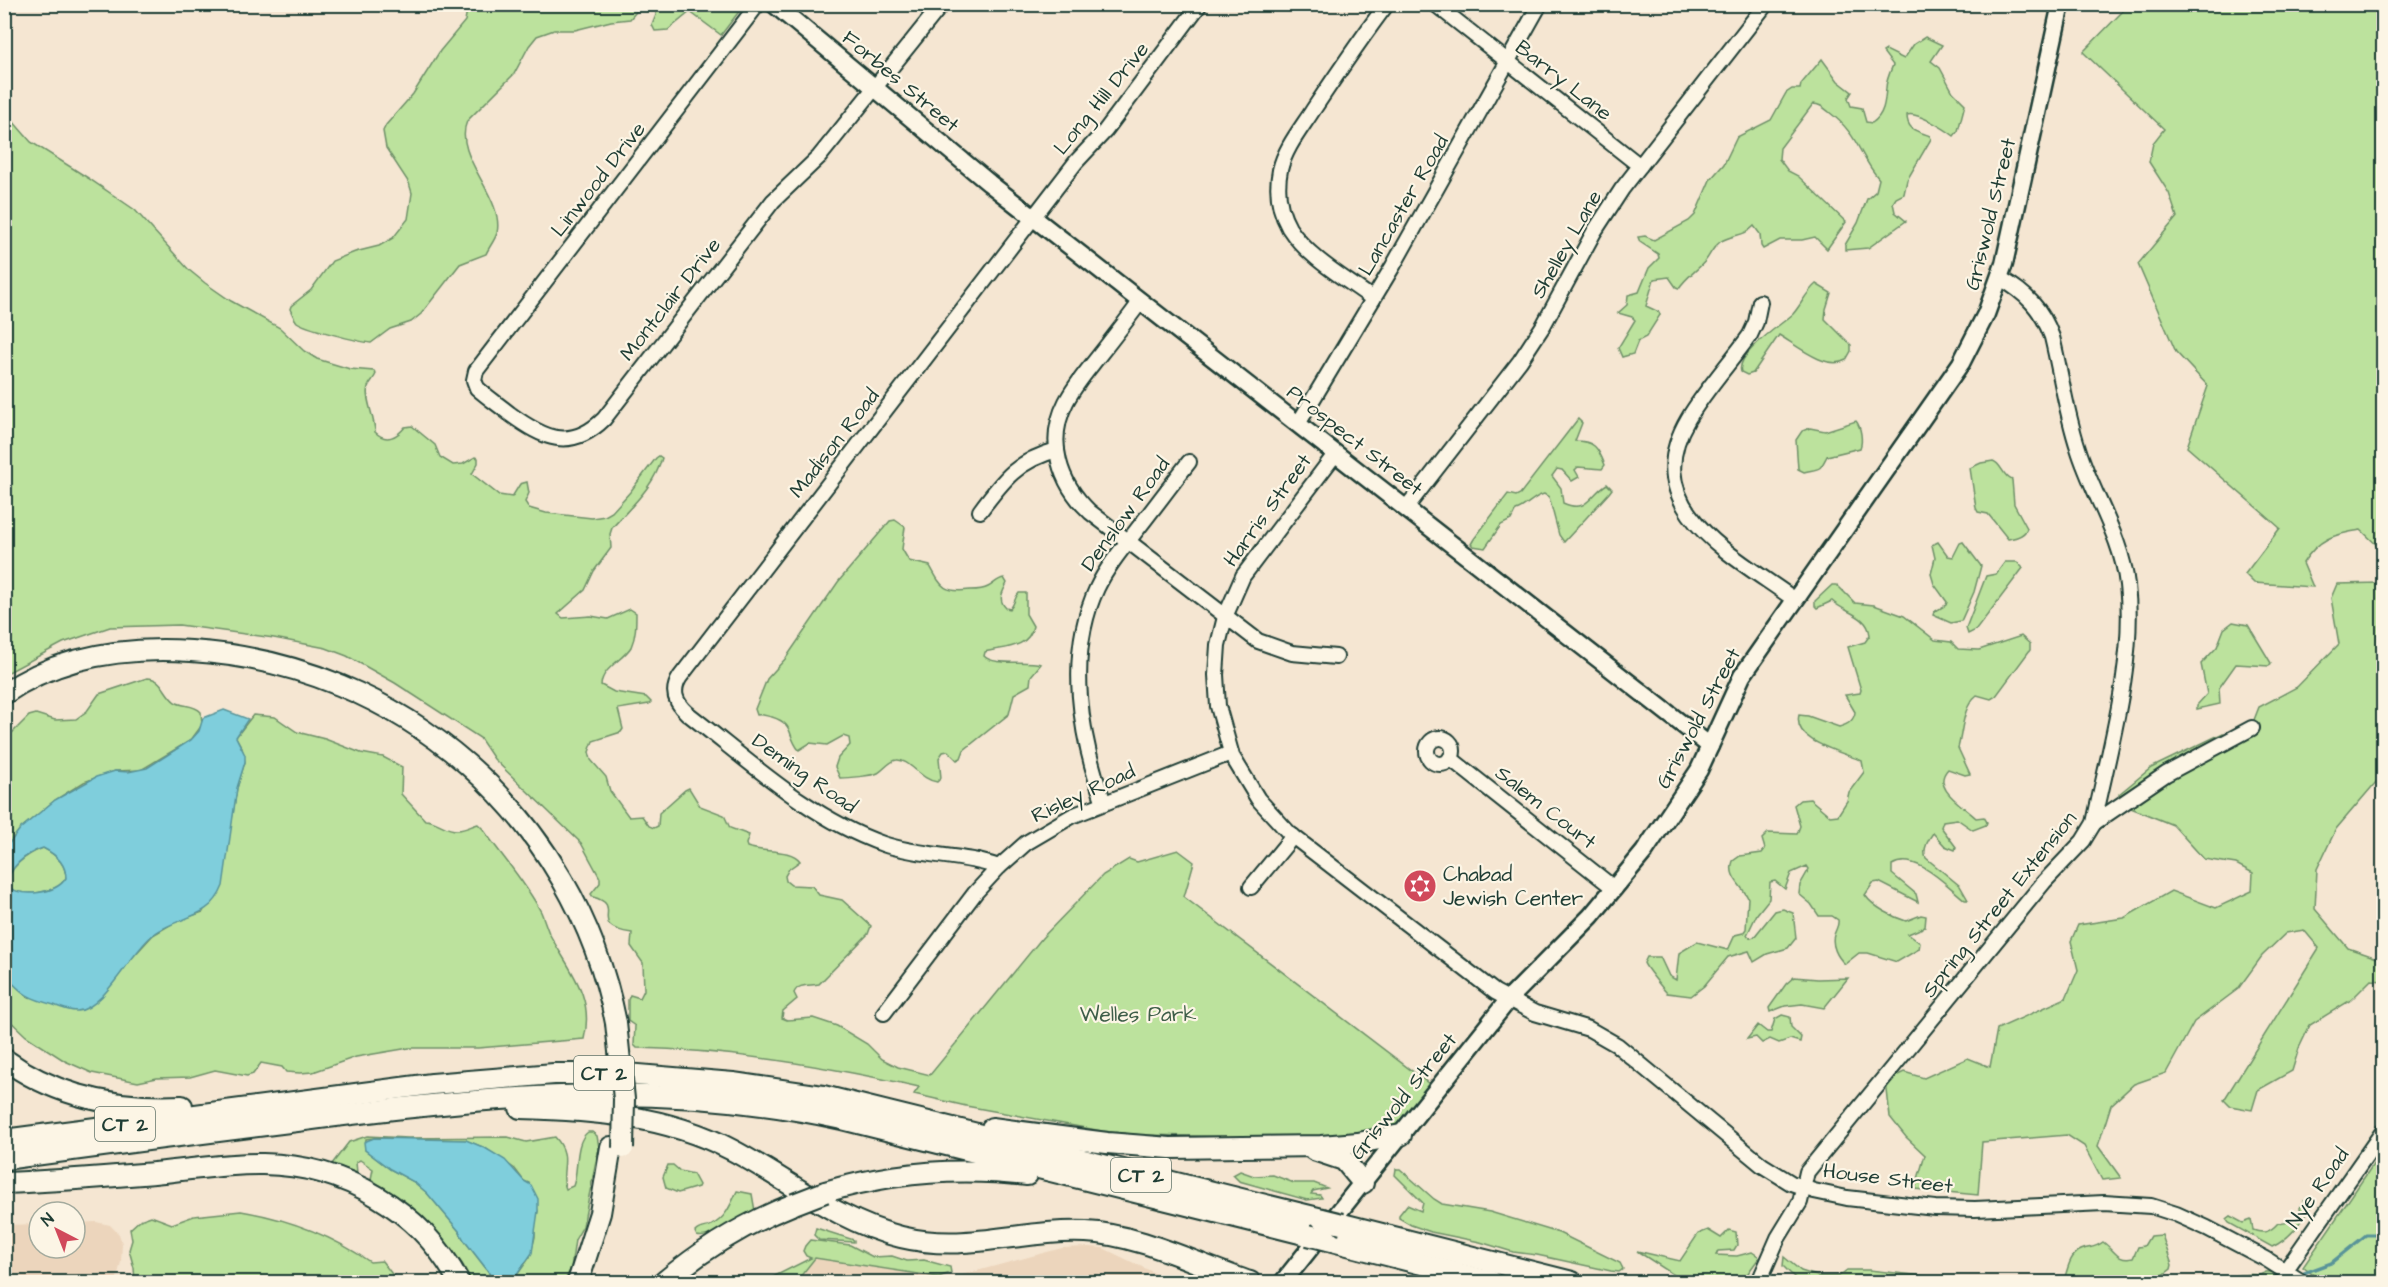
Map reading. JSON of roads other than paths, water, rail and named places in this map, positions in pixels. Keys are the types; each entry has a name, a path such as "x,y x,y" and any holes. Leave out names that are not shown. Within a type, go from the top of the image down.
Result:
{"highway":[{"path":"4,694 41,673 84,659 128,651 177,650 230,655 289,666 340,685 390,708 429,733 467,763 504,799 534,835 556,868 582,916 604,972 624,1099 617,1148 612,1216 591,1282"},
{"path":"4,709 42,686 81,671 124,664 167,662 218,665 261,672 312,686 367,710 416,738 454,767 485,796 525,843 571,920 611,1024"},
{"path":"4,1059 49,1084 100,1101 154,1106 210,1104 245,1108"},
{"name":"CT 2","path":"4,1140 447,1083 606,1073 703,1080 785,1089 843,1100 1572,1282"},
{"name":"CT 2","path":"4,1159 403,1107 508,1097 584,1094 695,1098 743,1102 842,1119 1492,1282"},
{"path":"403,1107 570,1110 650,1120 690,1132 724,1146 842,1214 888,1233 927,1242 956,1244 1064,1233 1097,1232 1130,1239 1250,1282"},
{"path":"959,1129 984,1127 1013,1129 1098,1142 1152,1147 1303,1147 1358,1143 1401,1135"},
{"path":"1303,1147 1344,1160 1363,1183"},
{"path":"578,1282 600,1213 617,1148"},
{"path":"4,1183 261,1164 315,1170 358,1186 394,1207 433,1244 459,1282"},
{"path":"664,1282 720,1240 753,1222 825,1192 891,1176 953,1171 999,1172 1102,1184"}],"main road":[{"name":"Forbes Street","path":"774,4 972,169"},
{"name":"Griswold Street","path":"1283,1282 1508,1000 1615,889 1680,801 1710,746 1742,676 1951,379 1978,331 2000,278 2032,145 2061,4"},
{"name":"Prospect Street","path":"972,169 1710,746"}],"street":[{"name":"Linwood Drive","path":"474,380 476,372 758,4"},
{"name":"Montclair Drive","path":"474,380 480,391 540,434 563,439 579,436 592,429 609,413 773,201 819,157 942,4"},
{"name":"Long Hill Drive","path":"1034,218 1076,162 1106,131 1200,4"},
{"path":"1373,299 1311,252 1297,238 1283,215 1278,188 1283,160 1292,143 1349,55 1388,4"},
{"name":"Barry Lane","path":"1435,4 1640,166"},
{"name":"Lancaster Road","path":"1298,424 1373,299 1540,4"},
{"name":"Shelley Lane","path":"1406,508 1520,361 1543,326 1594,232 1640,166 1766,4"},
{"name":"Madison Road","path":"675,698 675,687 680,678 1034,218"},
{"name":"Spring Street Extension","path":"1761,1277 1778,1238 1800,1202 1806,1172 2044,882 2083,841 2094,824 2128,638 2127,584 2118,545 2078,449 2052,337 2046,321 2030,299 2000,278"},
{"path":"1141,302 1069,396 1059,421 1057,450 1062,474 1076,498 1090,512 1250,636 1275,649 1302,655 1336,657"},
{"path":"1760,302 1756,322 1750,335 1683,427 1675,459 1675,481 1682,503 1700,529 1796,600"},
{"path":"980,510 1002,482 1017,468 1035,457 1057,450"},
{"name":"Harris Street","path":"1336,453 1251,564 1236,589 1225,616 1218,645 1216,689 1221,723 1240,771 1258,799 1293,837 1479,981 1508,1000"},
{"name":"Denslow Road","path":"1104,803 1092,764 1084,721 1081,647 1086,617 1097,588 1128,542 1189,462"},
{"name":"Deming Road","path":"675,698 687,713 797,798 832,821 869,838 901,849 932,856 982,862 999,867"},
{"path":"2094,824 2166,774 2252,729"},
{"name":"Risley Road","path":"884,1013 975,893 1026,843 1048,829 1104,803 1231,753"},
{"name":"Salem Court","path":"1450,758 1615,889"},
{"path":"1251,887 1293,837"},
{"name":"House Street","path":"1508,1000 1535,1013 1581,1026 1608,1039 1762,1165 1780,1177 1803,1187 1853,1199 1942,1208 2104,1203 2146,1206 2168,1211 2196,1222 2285,1270 2302,1282"},
{"name":"Nye Road","path":"2285,1270 2384,1130"}],"water":[{"path":"224,710 248,719 236,737 245,755 245,762 237,788 223,886 217,897 202,911 154,934 145,942 107,991 87,1008 77,1011 68,1010 26,995 5,975 5,849 20,829 55,800 96,777 115,771 128,772 147,768 191,740 199,731 203,718","holes":["43,848 56,856 64,868 66,878 55,888 38,893 21,892 7,886 14,867 25,857"]},
{"path":"374,1138 466,1140 505,1160 524,1181 531,1185 538,1199 532,1253 512,1282 493,1282 488,1271 459,1231 427,1193 365,1150 364,1142"}],"waterway":[{"path":"2304,1273 2331,1263 2366,1235 2384,1235"}],"place":[{"name":"Chabad Jewish Center","path":"1420,886"}],"park label":[{"name":"Welles Park","path":"1138,1014"}]}
